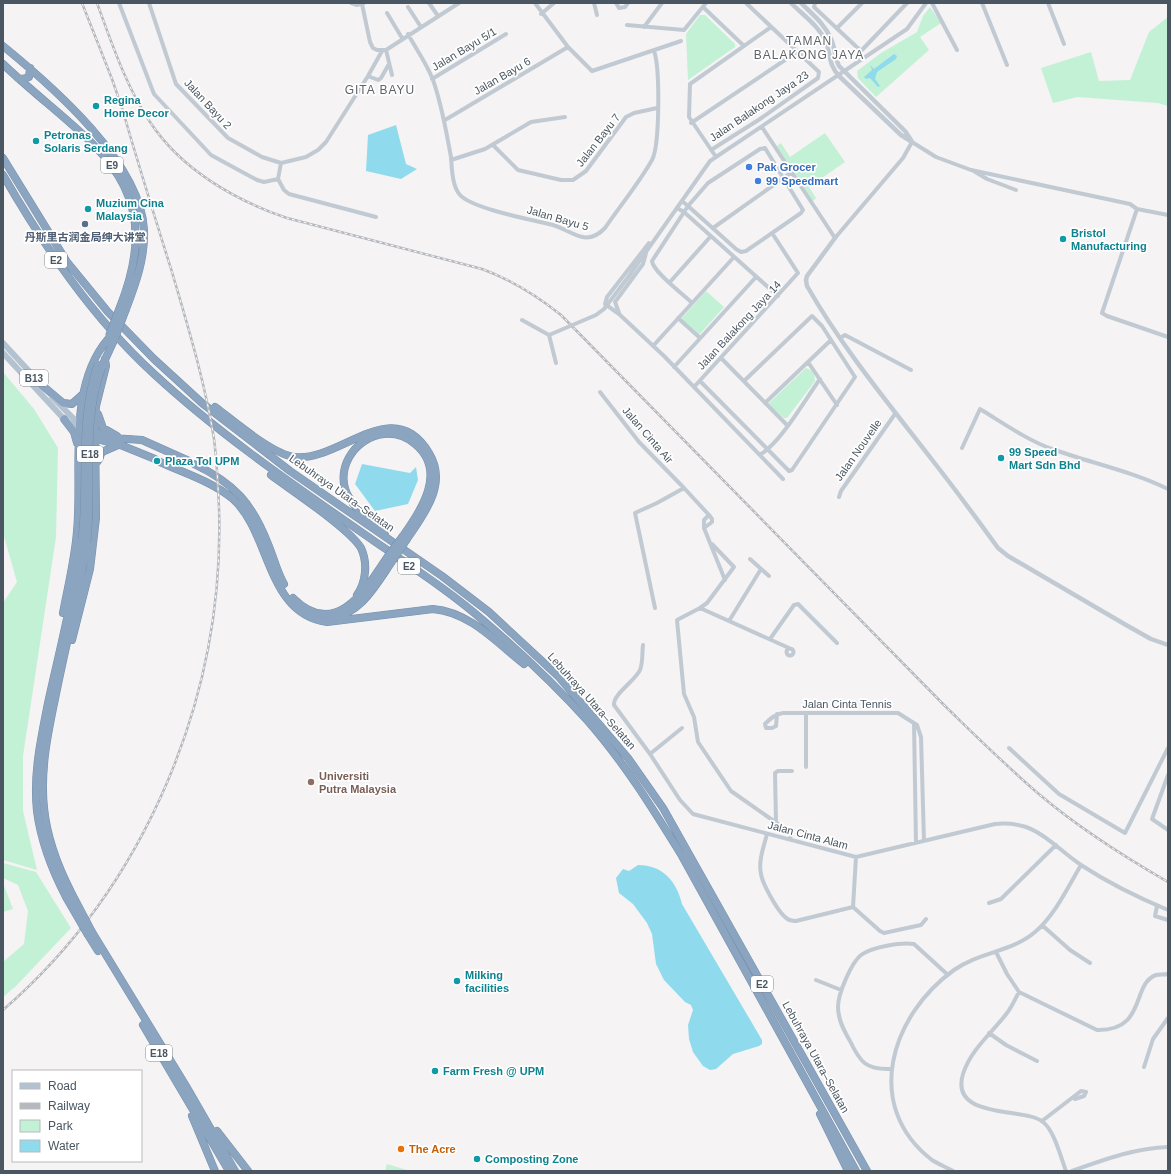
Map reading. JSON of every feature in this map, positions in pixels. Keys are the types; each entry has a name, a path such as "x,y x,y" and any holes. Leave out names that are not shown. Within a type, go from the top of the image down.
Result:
{"highway":[{"name":"E9","path":"3,46 30,68 69,106 110,151 127,175 137,197 144,228 144,249 139,274 110,338 100,366"},
{"name":"E9","path":"3,64 105,155 121,179 135,220 136,248 123,308"},
{"path":"18,78 23,79 29,77 30,68"},
{"name":"Lebuhraya Utara–Selatan","path":"3,158 67,262 119,323 158,364 202,403 304,481 442,576 489,612 558,676 628,758 663,808 867,1171"},
{"name":"Lebuhraya Utara–Selatan","path":"3,175 61,266 119,338 151,371 254,457 445,590 485,621 555,687 587,720 620,761 653,808 701,889 856,1171"},
{"name":"E9","path":"100,366 105,359 110,338"},
{"path":"62,636 60,628 78,531 80,428 83,394 94,359 110,338"},
{"path":"60,674 66,665 90,569 96,518 96,406 106,366 105,359"},
{"name":"E18","path":"69,896 48,834 42,789 44,754 82,574 86,416 90,386 100,366"},
{"path":"37,381 63,403 72,404 83,394"},
{"path":"80,428 95,436 120,442 142,440 218,475 240,494 255,515 283,584 298,603 304,608 318,612 334,612 346,607 361,596 432,500 436,480 431,456 420,441 403,431 383,428 364,434 315,455 294,457 279,452 213,406 202,403"},
{"path":"96,406 103,428 120,442 212,485 233,499 249,518 276,580 287,598 296,608 312,618 327,622 434,609 447,610 467,619 537,676 555,687"},
{"path":"64,419 74,432 80,448"},
{"path":"405,537 426,498 430,484 429,466 422,452 412,441 392,434 376,436 361,443 348,460 344,481 349,498 364,516 437,568 442,576"},
{"path":"80,448 84,443 88,442 92,443 96,452"},
{"path":"96,485 99,455 120,442"},
{"path":"254,457 259,466 350,535 361,550 365,564 364,578 360,590 346,607"},
{"name":"E18","path":"84,541 62,636 38,753 36,791 42,836 49,860 69,896 229,1171"},
{"path":"312,618 334,618 350,612 365,598 390,558"},
{"name":"E18","path":"90,933 186,1086 235,1171"},
{"path":"186,1086 210,1122 248,1171"},
{"path":"186,1098 215,1171"},
{"path":"818,1102 820,1117 848,1171"}],"main road":[{"name":"B13","path":"3,343 80,428"},
{"name":"B13","path":"3,353 64,419 80,428"}],"street":[{"path":"119,3 152,90 157,98 211,154 257,180 264,182 278,179"},
{"name":"Jalan Bayu 2","path":"149,3 174,78 182,90 228,138 262,157 281,162"},
{"path":"351,3 357,5 363,3 370,42 373,48 384,50"},
{"path":"429,3 438,16"},
{"path":"535,3 541,14 568,47 588,69 592,71 681,41"},
{"path":"541,14 554,3"},
{"path":"594,3 597,15"},
{"path":"616,3 619,8 625,7 628,3"},
{"path":"644,27 662,3"},
{"path":"627,25 684,30 706,3"},
{"path":"691,123 797,52 746,3"},
{"path":"791,3 820,31 826,44 831,65 839,76 901,135 936,157 971,170 1123,203 1137,209 1168,216"},
{"path":"796,8 801,3 825,27 832,41 836,59 844,73 905,131 912,142"},
{"path":"837,28 862,3"},
{"path":"814,4 861,51 907,3"},
{"path":"549,335 596,315 604,309 710,161 844,73 907,29 926,3"},
{"path":"932,3 957,50"},
{"path":"982,3 1007,65"},
{"path":"1048,3 1064,44"},
{"path":"376,217 289,194 284,190 278,179 281,162 306,157 318,150 326,142 384,50 456,4"},
{"path":"408,7 421,27"},
{"path":"703,7 744,46"},
{"path":"387,13 402,38"},
{"path":"716,157 691,123 689,118 690,84 770,27"},
{"name":"Jalan Bayu 5","path":"408,34 432,79 445,120 457,189 461,196 482,207 556,226 575,235 588,238 600,233 605,228 652,159 656,143 658,65 654,50"},
{"name":"Jalan Bayu 5/1","path":"432,79 506,34"},
{"name":"Jalan Bayu 6","path":"445,120 568,47"},
{"path":"384,50 392,75"},
{"name":"Jalan Balakong Jaya 23","path":"711,150 760,119 818,78 819,72 797,52"},
{"path":"368,76 378,80 381,78 389,64"},
{"name":"Jalan Bayu 7","path":"493,145 518,170 561,180 573,180 586,171 626,118 634,113 657,108"},
{"path":"451,160 480,151 493,145 531,122 565,117"},
{"path":"762,127 835,238"},
{"path":"912,142 903,158 835,238 806,280 811,293 840,338 895,414 933,460 998,548 1008,556 1126,625 1151,639 1168,645"},
{"path":"682,201 688,206 713,228 741,252 746,251 802,213 803,210 765,148 762,148 712,179 688,206 652,261 652,265 692,303"},
{"path":"971,170 986,179 1016,190"},
{"path":"713,228 792,172"},
{"path":"677,208 684,212 778,296"},
{"path":"1137,209 1102,313 1168,337"},
{"path":"670,282 711,236"},
{"name":"Jalan Balakong Jaya 14","path":"694,387 798,273 774,236"},
{"path":"653,240 636,259 605,301 609,307 620,314 653,346 783,479"},
{"path":"620,314 615,302 643,264 646,251"},
{"path":"653,346 734,257"},
{"path":"674,367 756,277"},
{"path":"700,381 786,470 789,471 792,470 854,380 854,374 831,340 812,316 744,381"},
{"path":"678,318 700,338"},
{"path":"522,320 549,335 556,363"},
{"path":"840,338 845,335 911,370"},
{"path":"765,403 831,340"},
{"path":"721,358 787,425"},
{"path":"808,362 837,405"},
{"path":"760,456 768,451 820,379"},
{"name":"Jalan Cinta Air","path":"600,392 639,442 709,515"},
{"path":"962,448 980,409 1033,440 1052,449 1137,475 1168,489"},
{"name":"Jalan Nouvelle","path":"839,497 841,491 895,414"},
{"path":"655,608 635,513 684,488"},
{"path":"704,528 712,522 709,515 704,520 704,528 712,544 725,580"},
{"path":"712,544 734,566 714,596 700,608 677,620 676,624 684,694 694,717 698,742 731,791 776,821 791,833 790,839"},
{"path":"750,559 769,576"},
{"path":"729,621 761,569"},
{"path":"770,639 794,605 798,604 837,643"},
{"path":"700,608 789,648"},
{"name":"Jalan Cinta Alam","path":"643,645 639,672 614,701 614,705 650,754 680,800 693,814 856,857 995,824 1011,823 1027,826 1041,834 1081,865 1157,906 1168,910"},
{"path":"806,713 806,767"},
{"name":"Jalan Cinta Tennis","path":"777,714 898,713 914,723"},
{"path":"914,723 919,729 921,737 924,841"},
{"path":"914,723 916,843"},
{"path":"650,754 682,728"},
{"path":"914,737 921,737"},
{"path":"1009,748 1059,794 1125,833 1168,748"},
{"path":"776,821 775,773 778,771 792,771"},
{"path":"1168,775 1152,819 1168,830"},
{"path":"767,834 761,860 761,874 763,882 783,916 789,920 796,921 853,907"},
{"path":"989,903 1001,898 1056,845"},
{"path":"853,907 856,857"},
{"path":"953,1171 933,1160 919,1148 907,1132 899,1116 894,1100 891,1069 895,1049 901,1032 911,1014 924,998 948,975 966,963 1014,946 1029,938 1042,926 1081,865"},
{"path":"1157,906 1155,916 1168,920"},
{"path":"853,907 884,933 921,925 926,919"},
{"path":"1042,926 1070,950 1090,963"},
{"path":"891,1069 875,1069 866,1065 858,1058 838,1016 838,998 841,990 862,955 889,946 914,944 948,975"},
{"path":"996,952 1007,974 1019,992 1097,1030 1110,1030 1124,1023 1132,1013 1146,983 1155,975 1168,974"},
{"path":"816,980 841,990"},
{"path":"1019,992 1007,1012 976,1049 962,1075 962,1087 966,1097 975,1105 987,1110 1028,1116 1043,1121 1052,1134 1066,1171"},
{"path":"1144,1067 1153,1039 1168,1018"},
{"path":"990,1033 1006,1045 1037,1061"},
{"path":"1081,1091 1086,1092 1084,1096 1062,1107 1043,1121 1081,1091"},
{"path":"1072,1171 1128,1153 1153,1148 1168,1147"}],"green space":[{"path":"930,7 941,23 920,37 929,50 876,97 858,78 857,71 881,53 917,32 923,16"},
{"path":"700,15 705,15 735,44 735,47 688,80 686,34"},
{"path":"1168,17 1168,106 1158,103 1077,97 1053,103 1041,68 1091,52 1099,81 1130,80 1149,32"},
{"path":"825,133 845,162 809,187 816,198 813,201 777,146 781,143 790,157"},
{"path":"706,291 724,307 699,335 681,319"},
{"path":"806,368 813,373 815,381 787,418 784,418 768,404"},
{"path":"3,372 34,409 58,448 56,537 23,756 23,811 37,870 3,860 3,603 17,582 3,533"},
{"path":"3,863 36,872 71,928 16,986 3,997 3,962 24,944 28,911 18,885 3,878"},
{"path":"3,883 13,909 3,912"},
{"path":"387,1164 410,1171 385,1171"}],"water":[{"path":"894,54 897,56 896,59 877,72 875,79 880,86 878,87 870,78 866,79 864,77 872,70 870,65 874,69"},
{"path":"396,125 406,164 417,169 401,179 366,171 368,135"},
{"path":"362,464 410,473 416,467 418,480 408,504 375,511 355,484"},
{"path":"638,865 655,868 668,876 677,889 682,904 762,1040 762,1044 759,1046 733,1054 716,1069 710,1070 703,1066 693,1052 689,1039 688,1025 693,1010 691,1005 685,1002 664,980 656,964 652,934 647,923 633,904 619,893 616,878 623,869 629,871"}],"railway":[{"path":"3,1010 54,961 98,906 136,846 167,783 191,717 208,648 217,578 219,508 217,465 214,439 201,376 172,272 122,108 82,3"},
{"path":"97,3 120,64 141,108 163,139 193,168 210,181 267,211 287,218 482,269 514,283 552,308 561,315 944,705 1003,762 1070,819 1118,852 1168,882"}],"place":[{"name":"Regina Home Decor","path":"96,106"},
{"name":"Petronas Solaris Serdang","path":"36,141"},
{"name":"Pak Grocer","path":"749,167"},
{"name":"99 Speedmart","path":"758,181"},
{"name":"Muzium Cina Malaysia","path":"88,209"},
{"name":"丹斯里古润金局绅大讲堂","path":"85,224"},
{"name":"Bristol Manufacturing","path":"1063,239"},
{"name":"99 Speed Mart Sdn Bhd","path":"1001,458"},
{"name":"Plaza Tol UPM","path":"157,461"},
{"name":"Universiti Putra Malaysia","path":"311,782"},
{"name":"Milking facilities","path":"457,981"},
{"name":"Farm Fresh @ UPM","path":"435,1071"},
{"name":"The Acre","path":"401,1149"},
{"name":"Composting Zone","path":"477,1159"}],"district":[{"name":"TAMAN BALAKONG JAYA","path":"809,48"},
{"name":"GITA BAYU","path":"380,90"}]}
